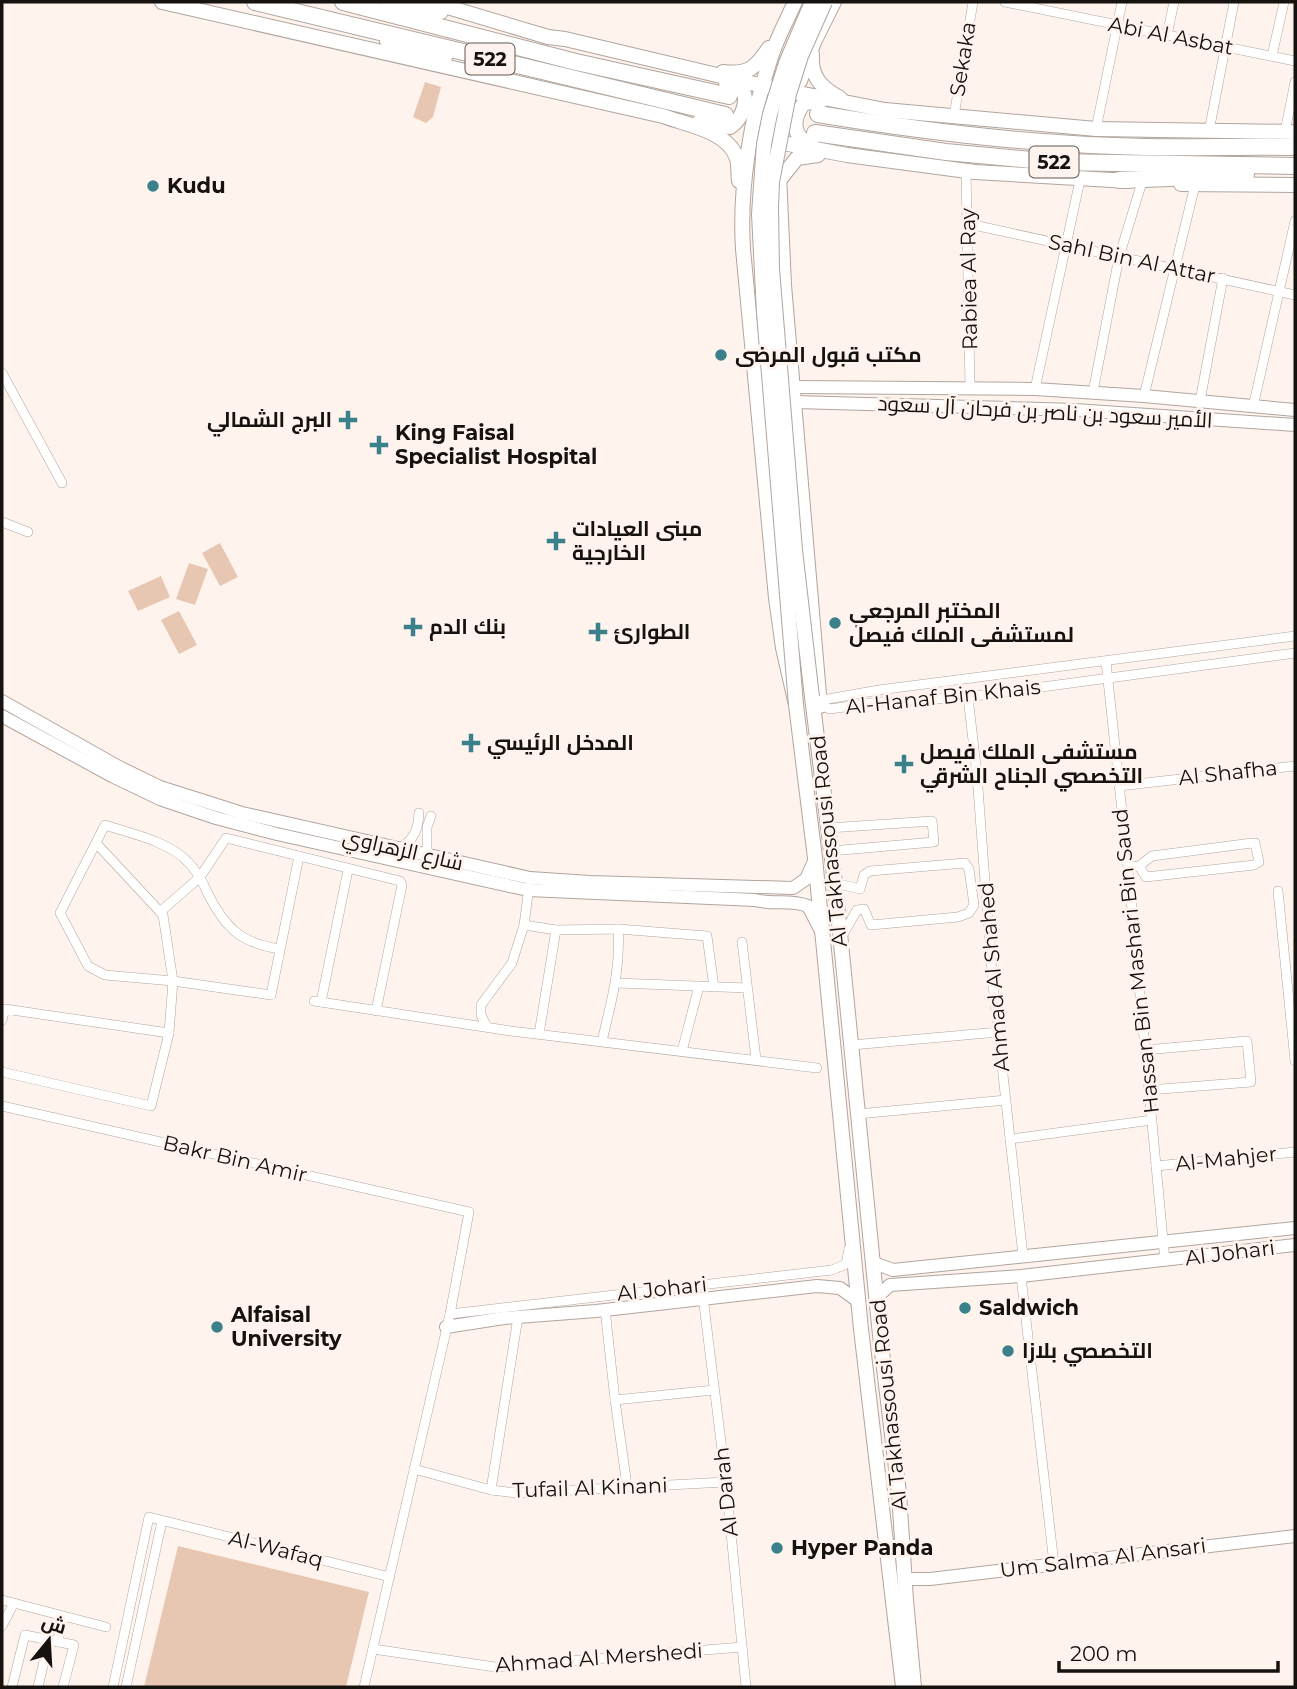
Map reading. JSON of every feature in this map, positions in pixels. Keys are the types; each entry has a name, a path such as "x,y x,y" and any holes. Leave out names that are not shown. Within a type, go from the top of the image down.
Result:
{"highway":[{"name":"522","path":"255,2 725,115"},
{"name":"522","path":"343,2 576,62 729,96"},
{"name":"522","path":"818,114 899,127 1060,143 1145,147 1295,146"},
{"name":"522","path":"815,133 946,152 1053,162 1295,168"},
{"path":"1119,180 1295,168"}],"main road":[{"path":"162,2 663,116 730,127 737,122 743,113 743,93 737,86 698,77 680,68"},
{"path":"388,2 548,37 565,38 680,68 854,104"},
{"path":"431,2 548,37"},
{"path":"741,213 752,132 763,86 794,2"},
{"name":"Al Takhassousi Road","path":"812,2 786,63 764,144 759,214 764,313 796,705 815,859 851,1237 903,1687"},
{"name":"Al Takhassousi Road","path":"825,2 789,94 772,181 772,269 795,550 816,701 899,1493 914,1687"},
{"path":"816,701 778,182 783,143 796,93 814,42 834,2"},
{"path":"285,9 550,91"},
{"path":"680,68 731,73 748,71 758,64 780,34"},
{"path":"814,42 812,60 815,77 832,94 854,104"},
{"path":"763,86 764,120 771,132 783,143 847,155 967,170 1080,180 1195,185 1295,185"},
{"path":"847,155 804,142 800,138 794,127 798,111 804,103 812,101 854,104 954,116 1295,146"},
{"path":"663,116 716,135 730,146 737,159 750,342 776,598 783,648 796,705"},
{"path":"1096,129 1290,132"},
{"path":"778,182 797,158 811,154 847,155"},
{"path":"741,213 754,174 765,172 778,182"},
{"path":"899,1493 912,1580 922,1687"},
{"path":"897,1687 895,1663 898,1638"}],"street":[{"name":"Sekaka","path":"954,116 972,2"},
{"name":"Abi Al Asbat","path":"1005,2 1295,61"},
{"path":"1096,129 1122,2"},
{"path":"1167,35 1174,2"},
{"path":"1209,131 1234,2"},
{"path":"1272,56 1284,2"},
{"path":"1290,132 1295,82"},
{"name":"Rabiea Al Ray","path":"967,170 970,388"},
{"path":"1035,388 1080,180"},
{"path":"1093,392 1119,257 1142,182"},
{"path":"1144,396 1195,185"},
{"path":"1253,407 1295,221"},
{"name":"Sahl Bin Al Attar","path":"969,224 1295,295"},
{"path":"1200,401 1223,278"},
{"path":"2,373 62,483"},
{"name":"الأمير سعود بن ناصر بن فرحان آل سعود","path":"794,394 1035,388 1295,410"},
{"name":"الأمير سعود بن ناصر بن فرحان آل سعود","path":"794,394 1295,425"},
{"path":"2,522 28,532"},
{"name":"Al-Hanaf Bin Khais","path":"816,701 879,690 1295,636"},
{"name":"Al-Hanaf Bin Khais","path":"816,701 830,709 879,702 968,696 1295,653"},
{"name":"Hassan Bin Mashari Bin Saud","path":"1106,662 1119,786 1133,867 1149,1090 1165,1261"},
{"name":"Ahmad Al Shahed","path":"968,696 1023,1256"},
{"name":"شارع الزهراوي","path":"2,701 119,767 172,792 242,813 398,849 529,884 755,894 793,888 801,884 806,880 815,859"},
{"path":"2,716 137,789 184,808 277,834 529,884 524,925 512,963 481,1005 481,1015 486,1027"},
{"name":"Al Shafha","path":"1119,786 1295,766"},
{"path":"398,849 414,836 418,829 419,813"},
{"path":"431,816 427,827 427,851 436,859"},
{"path":"829,828 932,821 935,838 934,842 831,851"},
{"path":"280,950 258,946 234,933 218,912 200,877 187,861 175,852 145,838 105,825 60,913 88,966 105,975 173,981 271,995 299,856"},
{"path":"160,912 200,877 226,838 400,881 402,885 376,1010"},
{"path":"2,1072 150,1106 169,1033 173,981 167,930 160,912 96,843"},
{"path":"1252,843 1255,843 1259,862 1254,865 1146,877 1133,867 1152,856 1252,843"},
{"path":"835,883 860,889 864,875 870,871 965,863 969,869 975,905 970,913 958,917 871,925 864,909 857,910 840,940"},
{"path":"348,870 318,1002 486,1027 817,1068"},
{"path":"1278,891 1295,1061"},
{"path":"755,894 764,902 791,901 807,906 821,933"},
{"path":"524,925 556,930 618,929 707,936 714,987"},
{"path":"602,1041 617,983 620,955 618,929"},
{"path":"539,1034 556,930"},
{"path":"742,942 756,1059"},
{"path":"617,983 747,988"},
{"path":"682,1051 699,986"},
{"path":"2,1020 5,1009 169,1033"},
{"path":"852,1045 999,1032"},
{"path":"1146,1050 1247,1041 1251,1082 1149,1090"},
{"path":"858,1114 1006,1100"},
{"name":"Bakr Bin Amir","path":"2,1107 468,1212 450,1314"},
{"path":"1010,1139 1152,1120"},
{"name":"Al-Mahjer","path":"1156,1166 1295,1152"},
{"name":"Al Johari","path":"874,1263 893,1270 1295,1228"},
{"name":"Al Johari","path":"450,1314 832,1270 846,1265 851,1237"},
{"name":"Al Johari","path":"877,1297 890,1284 1021,1276 1295,1245"},
{"path":"1021,1276 1054,1564"},
{"name":"Al Johari","path":"446,1327 817,1286 841,1288 859,1302"},
{"name":"Al Darah","path":"703,1297 726,1482 746,1687"},
{"path":"605,1309 627,1486"},
{"path":"364,1687 450,1314"},
{"path":"491,1490 518,1317"},
{"path":"615,1400 714,1390"},
{"name":"Tufail Al Kinani","path":"414,1469 491,1490 517,1493 726,1482"},
{"name":"Al-Wafaq","path":"113,1687 149,1517 390,1577"},
{"path":"126,1687 162,1521"},
{"name":"Um Salma Al Ansari","path":"912,1580 1295,1536"},
{"path":"2,1600 106,1627"},
{"path":"2,1626 14,1603"},
{"path":"38,1687 64,1617"},
{"path":"12,1687 24,1635 74,1645 63,1687"},
{"name":"Ahmad Al Mershedi","path":"373,1649 495,1667 742,1647"}],"shaded area":[{"path":"425,82 441,87 433,117 426,123 413,117"},
{"path":"220,543 238,577 220,586 202,553"},
{"path":"189,563 208,569 195,605 176,599"},
{"path":"161,576 170,597 138,611 128,591"},
{"path":"179,611 197,645 179,654 161,620"},
{"path":"178,1546 369,1592 346,1687 144,1687"}],"place":[{"name":"Kudu","path":"153,186"},
{"name":"مكتب قبول المرضى","path":"721,355"},
{"name":"البرج الشمالي","path":"348,420"},
{"name":"King Faisal Specialist Hospital","path":"379,445"},
{"name":"مبنى العيادات الخارجية","path":"556,541"},
{"name":"المختبر المرجعي لمستشفى الملك فيصل","path":"835,623"},
{"name":"بنك الدم","path":"413,627"},
{"name":"الطوارئ","path":"598,632"},
{"name":"المدخل الرئيسي","path":"471,743"},
{"name":"مستشفى الملك فيصل التخصصي الجناح الشرقي","path":"904,764"},
{"name":"Saldwich","path":"965,1308"},
{"name":"Alfaisal University","path":"217,1327"},
{"name":"التخصصي بلازا","path":"1008,1351"},
{"name":"Hyper Panda","path":"777,1548"}]}
